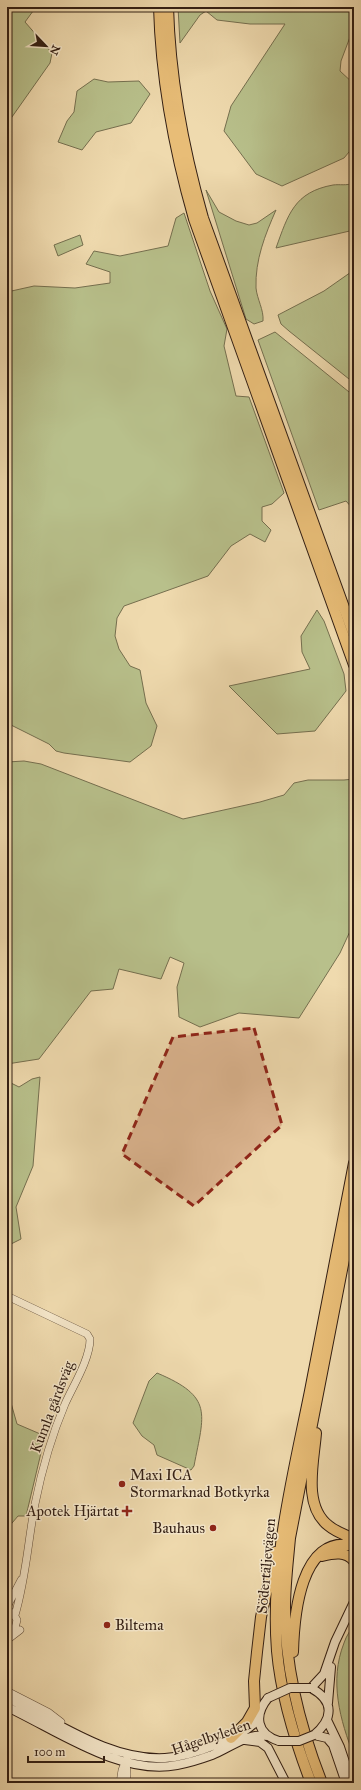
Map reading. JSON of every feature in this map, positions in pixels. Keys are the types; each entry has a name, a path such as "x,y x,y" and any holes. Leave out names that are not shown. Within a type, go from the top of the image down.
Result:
{"highway":[{"path":"159,7 164,76 170,124 180,169 194,219 354,665"},
{"path":"168,7 172,65 179,124 188,167 203,218 354,635"},
{"path":"322,1783 302,1726 291,1678 286,1638 286,1572 290,1538 317,1375 354,1163"},
{"path":"354,1208 317,1375 312,1483 313,1498 319,1515 328,1525 354,1539"},
{"name":"Södertäljevägen","path":"311,1783 289,1719 282,1682 277,1639 276,1588 282,1537 291,1482 317,1375"},
{"path":"231,1738 254,1713 256,1703 254,1681 255,1667 261,1617 282,1516 291,1482"},
{"path":"291,1678 295,1615 302,1585 314,1561 320,1554 332,1546 346,1544 354,1546"},
{"path":"314,1561 322,1556 337,1553 345,1554 354,1561"},
{"path":"255,1667 258,1687 266,1701"}],"main road":[{"path":"311,1688 324,1674 335,1642 354,1602"},
{"path":"273,1739 299,1741 319,1733 328,1716 328,1680 332,1661 354,1614"},
{"path":"278,1766 273,1739 261,1728 259,1718 266,1701 290,1688 311,1688 322,1695 328,1704"},
{"name":"Hågelbyleden","path":"7,1698 86,1739 127,1758 167,1758 202,1750 245,1731 259,1718"},
{"name":"Hågelbyleden","path":"7,1708 86,1746 155,1766 177,1765 212,1755 254,1735 273,1739"},
{"path":"327,1720 340,1747 352,1783"},
{"path":"319,1733 327,1738 333,1745 346,1783"},
{"path":"245,1740 265,1744 286,1783"}],"street":[{"name":"Kumla gårdsväg","path":"7,1296 87,1334 90,1339 87,1354 51,1437 35,1504 24,1577 15,1615 17,1620 16,1625 12,1630 7,1632"},
{"name":"Kumla gårdsväg","path":"7,1607 24,1577"},
{"path":"7,1611 15,1615"},
{"path":"7,1640 20,1630"},
{"path":"7,1690 51,1714 61,1722"},
{"path":"7,1694 76,1730 86,1739"},
{"path":"120,1783 122,1770 127,1758"},
{"path":"126,1783 127,1758"}],"highlighted area":[{"path":"254,1028 282,1125 194,1206 122,1154 173,1037"}],"green space":[{"path":"7,7 36,7 25,22 52,53 50,63 7,124"},
{"path":"178,7 354,7 354,29 341,61 340,71 354,84 354,146 344,158 282,186 256,174 224,131 231,106 285,24 250,24 217,20 206,11 200,15 180,43"},
{"path":"94,79 108,82 139,81 150,94 131,123 96,132 82,150 58,142 67,121 74,112 77,91"},
{"path":"354,183 354,230 276,248 289,215 301,199 320,188"},
{"path":"206,190 219,212 236,221 249,225 257,223 276,210 265,238 257,268 256,288 263,321 254,324 246,319"},
{"path":"184,213 210,291 227,329 224,346 236,396 249,397 284,493 272,504 262,507 262,521 271,530 265,542 250,534 231,546 208,576 124,606 117,618 115,636 119,649 130,666 140,670 146,703 157,726 151,746 130,762 64,753 56,751 49,744 7,723 7,292 34,286 75,288 110,283 110,272 86,264 94,251 120,256 168,246 176,218"},
{"path":"80,235 83,245 58,256 54,245"},
{"path":"354,270 354,383 281,324 278,315 324,291"},
{"path":"275,332 354,396 354,510 346,501 319,510 258,340"},
{"path":"317,610 324,621 344,674 346,691 315,731 277,734 229,686 310,669 302,652 301,636"},
{"path":"24,761 41,764 183,819 260,802 284,795 294,783 308,780 354,779 354,927 352,927 340,953 299,1018 239,1013 200,1027 179,1017 177,987 184,963 170,957 161,979 119,969 113,989 91,991 39,1059 7,1064 7,762"},
{"path":"40,1077 33,1166 16,1207 21,1239 11,1244 7,1236 7,1081 19,1087 32,1079"},
{"path":"157,1373 188,1390 196,1399 201,1409 202,1420 194,1466 191,1470 157,1455 154,1445 142,1436 133,1423 149,1381"},
{"path":"7,1401 11,1403 17,1424 45,1436 26,1516 18,1516 7,1529"},
{"path":"354,1624 354,1756 344,1728 338,1700 337,1672 345,1640"}],"place":[{"name":"Maxi ICA Stormarknad Botkyrka","path":"122,1484"},
{"name":"Apotek Hjärtat","path":"127,1511"},
{"name":"Bauhaus","path":"213,1528"},
{"name":"Biltema","path":"107,1625"}]}
